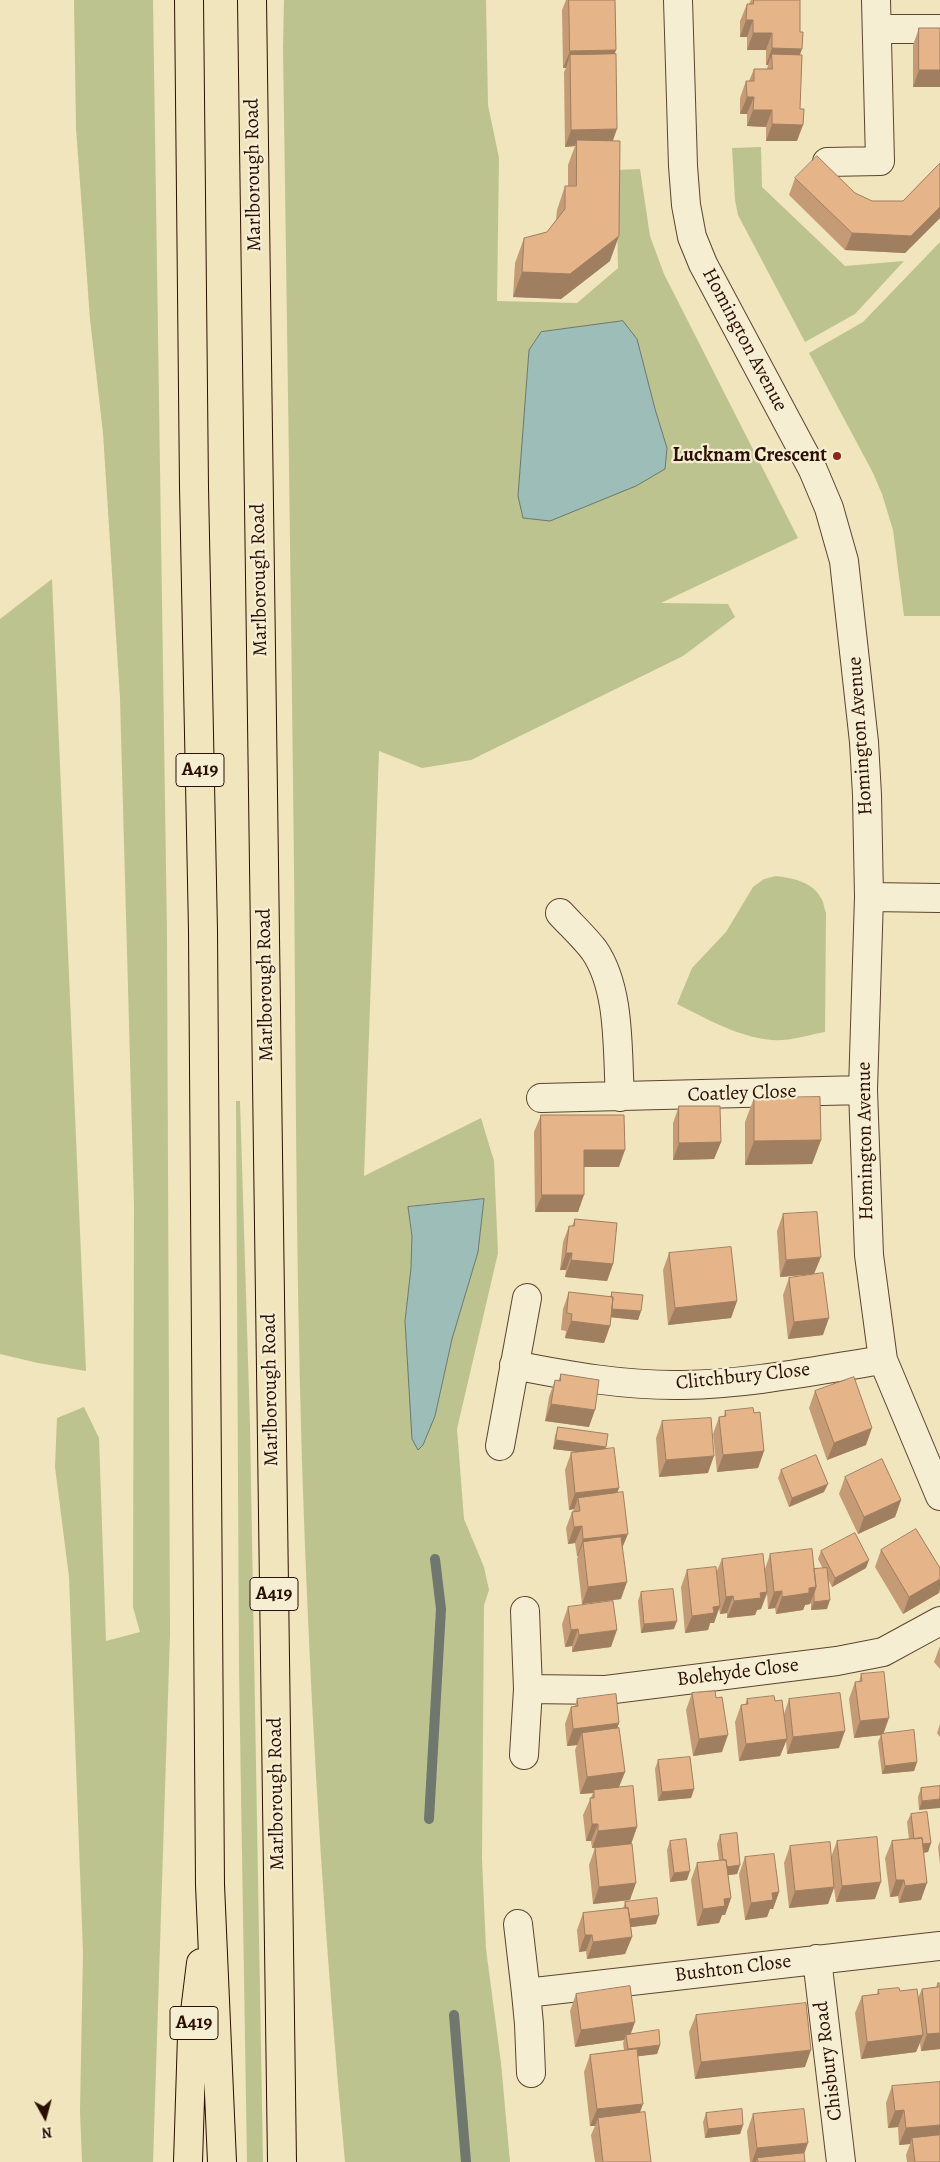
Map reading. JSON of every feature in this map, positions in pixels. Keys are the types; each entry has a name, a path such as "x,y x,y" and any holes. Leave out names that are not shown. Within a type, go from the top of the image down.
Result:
{"highway":[{"name":"A419","path":"189,0 194,487 203,931 210,1885 222,2162"},
{"name":"Marlborough Road","path":"252,0 279,1969"},
{"name":"A419","path":"188,2162 192,2036 210,1885"},
{"name":"A419","path":"279,1969 282,2162"},
{"name":"A419","path":"279,1969 295,2162"}],"street":[{"name":"Homington Avenue","path":"678,0 683,166 686,205 692,237 703,264 813,470 829,508 844,561 864,742 869,898 863,1090 869,1254 883,1360 900,1405 940,1496"},
{"path":"827,162 880,162 876,0"},
{"path":"877,29 940,29"},
{"path":"869,898 940,898"},
{"path":"560,912 594,950 605,972 612,994 620,1097"},
{"name":"Coatley Close","path":"541,1098 863,1090"},
{"path":"500,1446 527,1298"},
{"name":"Clitchbury Close","path":"514,1365 572,1377 636,1384 683,1385 731,1382 883,1360"},
{"path":"524,1755 528,1688 525,1612"},
{"name":"Bolehyde Close","path":"528,1688 606,1690 837,1661 883,1652 940,1621"},
{"path":"518,1924 529,2024 531,2072"},
{"name":"Bushton Close","path":"526,1993 940,1946"},
{"name":"Chisbury Road","path":"817,1959 841,2162"}],"green space":[{"path":"74,0 153,0 167,935 170,1634 153,2162 82,2162 80,2111 83,1953 69,1577 55,1467 57,1418 84,1407 99,1438 106,1641 140,1632 133,1607 134,1205 120,698 103,433 90,319 76,128"},
{"path":"284,0 486,0 488,105 499,158 497,301 577,303 618,268 616,170 640,169 650,236 664,274 798,538 661,603 728,604 735,617 683,656 471,760 422,768 379,751 364,1176 481,1118 494,1161 498,1253 457,1429 464,1519 484,1567 489,1590 484,1605 482,1859 486,1949 501,2063 510,2162 345,2162 316,1778 302,1462 297,1206 283,48","holes":["484,1199 478,1252 452,1339 435,1416 411,1403 405,1321 411,1268 412,1236 408,1207"]},
{"path":"761,147 762,187 845,266 904,261 855,314 805,342 738,215 735,200 732,148"},
{"path":"940,242 940,616 904,616 893,530 882,494 873,473 809,353 863,322"},
{"path":"52,579 86,1371 0,1354 0,619"},
{"path":"776,876 795,880 813,888 822,900 826,913 825,1032 794,1039 769,1040 729,1029 677,1004 692,968 726,932 753,887 764,879"},
{"path":"236,1101 240,1101 250,1425 263,2162 247,2162 239,1669"}],"water":[{"path":"623,321 637,339 667,448 665,469 636,486 550,521 523,518 518,496 529,350 541,332"},
{"path":"484,1199 478,1252 452,1339 435,1416 423,1445 418,1450 412,1439 405,1321 411,1268 412,1236 408,1207"}],"building":[{"path":"569,0 615,0 616,50 570,51"},
{"path":"754,0 800,0 800,32 803,32 802,49 772,48 772,33 753,33 753,20 746,20 747,4 753,4"},
{"path":"919,28 940,28 940,70 919,70"},
{"path":"616,54 617,129 571,130 570,55"},
{"path":"772,54 802,55 800,109 804,109 803,125 772,124 772,110 753,110 754,97 747,97 746,81 754,81 754,69 772,69"},
{"path":"577,140 620,141 619,236 570,274 522,272 524,238 547,232 565,209 565,186 576,186"},
{"path":"817,156 855,193 872,201 903,201 940,163 940,207 911,236 852,233 795,178"},
{"path":"820,1097 821,1140 754,1141 754,1098"},
{"path":"679,1106 720,1106 721,1142 679,1143"},
{"path":"541,1115 624,1115 625,1150 584,1150 584,1195 542,1195"},
{"path":"817,1212 821,1257 786,1260 783,1214"},
{"path":"575,1219 617,1223 613,1264 571,1260 572,1253 566,1253 569,1226 574,1226"},
{"path":"731,1247 737,1301 675,1308 669,1253"},
{"path":"823,1273 829,1318 794,1322 789,1278"},
{"path":"569,1292 613,1297 610,1326 571,1321 572,1314 567,1313"},
{"path":"612,1292 643,1295 641,1311 612,1309"},
{"path":"561,1374 599,1380 595,1410 551,1404 555,1380 560,1381"},
{"path":"854,1377 872,1428 834,1443 815,1391"},
{"path":"753,1408 754,1413 760,1412 764,1451 723,1455 719,1417 726,1416 725,1411"},
{"path":"711,1418 714,1456 666,1460 662,1421"},
{"path":"558,1427 608,1434 606,1447 556,1440"},
{"path":"614,1448 619,1488 575,1493 571,1453"},
{"path":"816,1455 828,1484 792,1498 781,1470"},
{"path":"882,1459 901,1500 864,1517 845,1477"},
{"path":"623,1492 628,1534 583,1539 582,1526 574,1527 572,1512 580,1511 578,1498"},
{"path":"916,1529 940,1568 940,1579 909,1597 881,1550"},
{"path":"855,1533 869,1560 835,1578 821,1551"},
{"path":"621,1537 627,1582 588,1587 583,1542"},
{"path":"812,1549 816,1587 809,1588 809,1593 782,1597 782,1591 774,1592 770,1554"},
{"path":"763,1554 767,1592 760,1593 761,1598 734,1601 733,1596 726,1597 722,1559"},
{"path":"716,1567 720,1606 713,1607 714,1613 692,1616 687,1570"},
{"path":"827,1568 830,1600 814,1602 816,1587 814,1569"},
{"path":"673,1589 677,1621 644,1624 641,1592"},
{"path":"613,1601 617,1630 579,1635 578,1629 571,1630 568,1607"},
{"path":"884,1672 889,1718 860,1721 855,1682 862,1681 861,1674"},
{"path":"715,1691 716,1698 722,1697 728,1735 699,1739 692,1693"},
{"path":"840,1693 845,1731 793,1737 789,1699"},
{"path":"616,1694 619,1723 573,1729 571,1707 578,1706 577,1699"},
{"path":"774,1696 775,1701 782,1700 787,1739 746,1744 741,1705 748,1704 747,1699"},
{"path":"619,1728 625,1772 587,1777 582,1733"},
{"path":"914,1730 917,1762 885,1766 881,1734"},
{"path":"690,1757 694,1789 662,1792 658,1760"},
{"path":"633,1786 637,1827 598,1831 598,1824 592,1824 590,1798 594,1798 594,1790"},
{"path":"940,1786 940,1799 922,1801 921,1788"},
{"path":"927,1812 931,1843 923,1844 922,1838 914,1839 911,1814"},
{"path":"737,1833 740,1865 727,1867 726,1860 723,1860 720,1835"},
{"path":"877,1837 881,1882 842,1886 837,1841"},
{"path":"922,1838 927,1883 905,1886 904,1880 896,1880 892,1841"},
{"path":"686,1839 690,1871 674,1873 670,1841"},
{"path":"830,1842 834,1887 795,1891 790,1846"},
{"path":"632,1844 636,1883 599,1887 595,1848"},
{"path":"774,1854 779,1892 772,1893 773,1900 751,1903 745,1857"},
{"path":"726,1860 731,1898 724,1899 725,1906 703,1909 697,1863"},
{"path":"657,1898 659,1915 630,1919 625,1902"},
{"path":"628,1908 632,1937 593,1942 592,1935 585,1935 583,1913"},
{"path":"938,1983 940,1983 940,2033 927,2034 922,1989 938,1987"},
{"path":"630,1986 635,2022 581,2030 576,1994"},
{"path":"899,1988 900,1991 917,1989 923,2035 867,2042 862,1996 879,1994 878,1990"},
{"path":"806,2003 811,2050 701,2062 696,2015"},
{"path":"659,2030 660,2045 628,2049 626,2035"},
{"path":"637,2049 643,2104 597,2109 590,2055"},
{"path":"940,2082 940,2125 906,2128 904,2110 895,2111 892,2086"},
{"path":"742,2109 743,2125 708,2129 706,2113"},
{"path":"804,2109 808,2143 757,2148 753,2114"},
{"path":"645,2112 651,2162 603,2162 598,2118"},
{"path":"940,2135 940,2162 915,2162 912,2138"},
{"path":"804,2153 805,2162 758,2162 757,2158"}],"waterway":[{"path":"429,1819 441,1609 435,1559"},
{"path":"454,2015 466,2162"}],"place":[{"name":"Lucknam Crescent","path":"837,456"}]}
